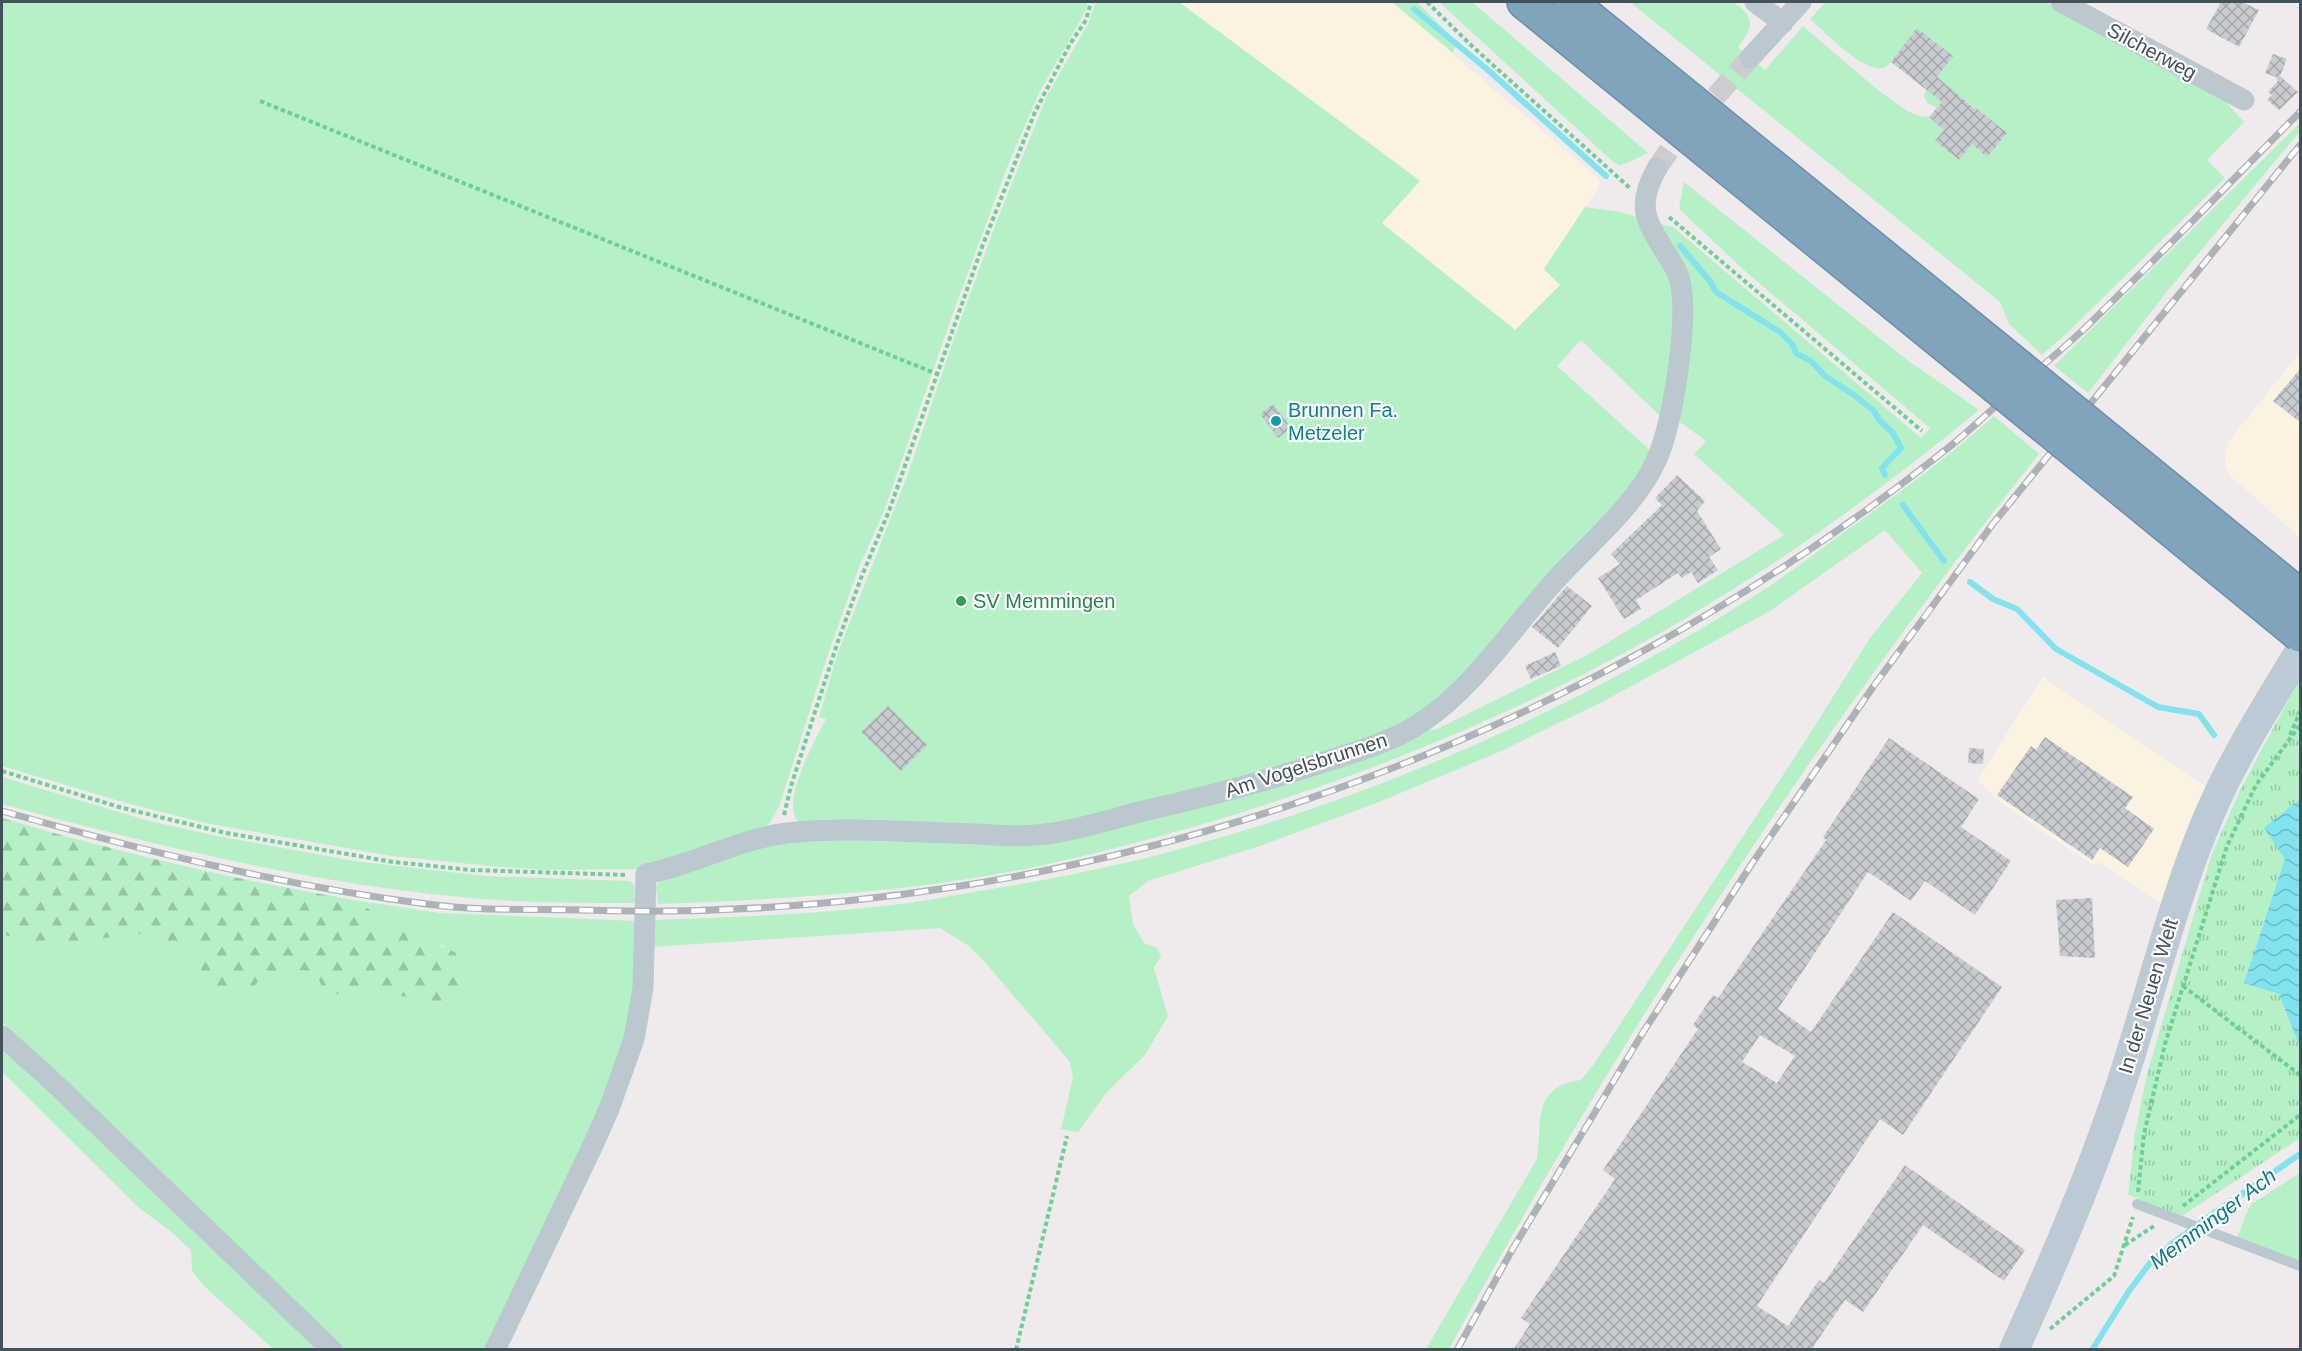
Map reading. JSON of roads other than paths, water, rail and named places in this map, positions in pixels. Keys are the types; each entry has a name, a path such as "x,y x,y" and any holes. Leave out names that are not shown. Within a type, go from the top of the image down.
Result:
{"highway":[{"path":"1524,2 2006,375 2301,596"},
{"path":"1570,2 2006,375 2301,635"}],"street":[{"path":"1755,2 1783,23"},
{"path":"1750,58 1802,2"},
{"name":"Silcherweg","path":"2061,2 2244,100"},
{"name":"Am Vogelsbrunnen","path":"495,1350 609,1109 634,1039 643,988 646,874 760,838 785,833 828,831 1024,836 1057,832 1204,797 1295,772 1397,736 1423,722 1449,700 1475,673 1570,563 1619,513 1655,465 1664,440 1675,389 1681,341 1681,292 1677,271 1648,225 1644,204 1650,180 1657,168"},
{"name":"In der Neuen Welt","path":"2014,1350 2103,1134 2125,1072 2173,914 2211,811 2257,722 2301,651"},
{"path":"2,1036 50,1079 332,1350"}],"lane":[{"path":"2137,1204 2301,1266"}],"water":[{"path":"2300,799 2300,1047 2279,994 2244,983 2285,859 2264,828"}],"waterway":[{"path":"1414,9 1488,70 1606,176"},
{"path":"1680,246 1710,281 1716,292 1780,332 1793,345 1796,353 1812,362 1825,376 1874,411 1879,420 1893,433 1901,448 1882,468 1885,475"},
{"path":"1903,505 1944,561"},
{"path":"1970,582 1993,599 2017,609 2056,649 2158,707 2199,714 2214,735"},
{"name":"Memminger Ach","path":"2092,1350 2129,1291 2150,1263 2210,1216 2300,1154"}],"tunnel":[{"path":"1657,168 1676,141 1750,58"}],"railway":[{"path":"2,811 160,853 319,887 446,906 484,909 580,910 764,908 947,888 1128,852 1305,800 1477,733 1642,652 1799,556 1948,448 2064,347 2138,276 2300,112"},
{"path":"1457,1350 1512,1250 1642,1034 1753,862 1873,687 1992,525 2300,145"}],"place":[{"name":"Brunnen Fa. Metzeler","path":"1276,421"},
{"name":"SV Memmingen","path":"961,601"}]}
